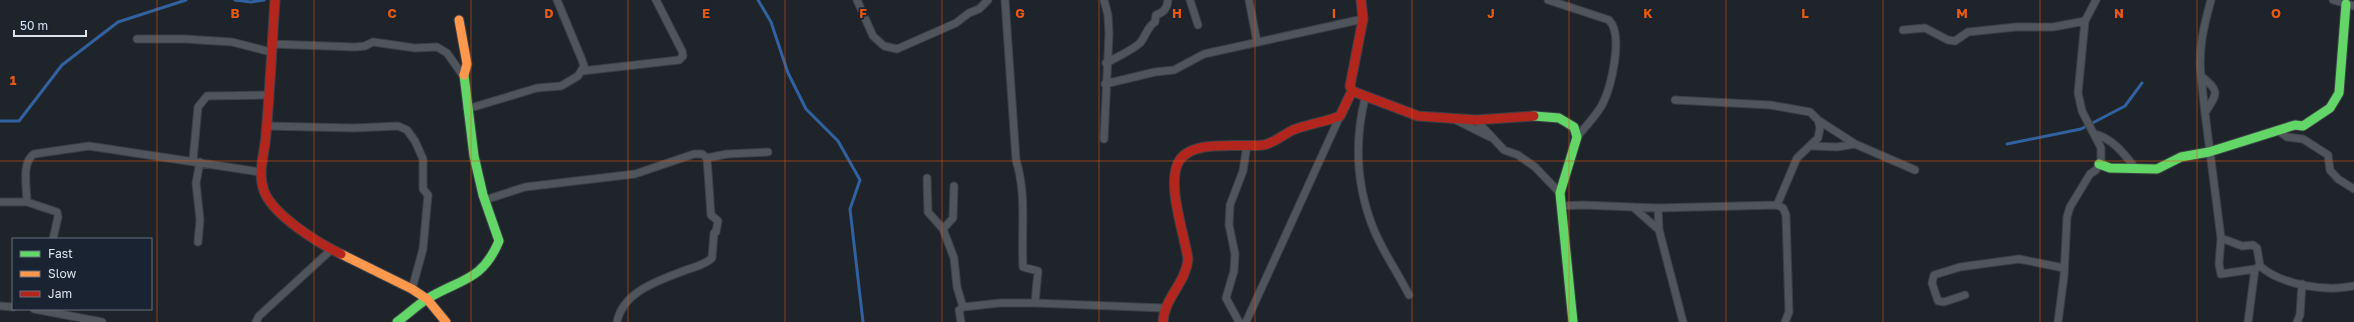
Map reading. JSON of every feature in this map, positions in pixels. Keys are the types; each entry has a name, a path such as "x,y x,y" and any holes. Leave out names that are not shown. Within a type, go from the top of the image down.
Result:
{"street":[{"path":"275,0 267,95 266,126 260,172 264,192 285,218 319,243 412,289 427,299 446,322"},
{"path":"467,109 537,88 561,86 578,76 584,66 558,0"},
{"path":"582,71 680,60 683,56 682,51 656,0"},
{"path":"857,0 873,36 884,46 897,49 956,23 968,13 979,9 988,0"},
{"path":"1005,0 1016,160 1020,172 1024,220 1023,267 1038,271 1035,303"},
{"path":"1104,0 1108,15 1109,34 1106,63 1104,139"},
{"path":"1106,63 1139,44 1146,36 1150,25 1155,22 1156,15 1163,12 1167,8 1168,0"},
{"path":"1190,0 1198,25"},
{"path":"1249,0 1257,42"},
{"path":"1361,0 1363,19 1350,86 1352,91 1365,98 1418,116 1476,120 1530,116 1559,118 1574,127 1577,136"},
{"path":"1548,0 1609,20 1614,25 1616,34 1613,76 1602,106 1577,136 1560,193 1574,322"},
{"path":"2058,322 2064,268 2067,217 2070,207 2090,174 2096,170 2099,164 2101,148 2082,112 2078,93 2085,21 2096,0"},
{"path":"2211,0 2202,33 2200,61 2204,113 2221,238 2219,264 2221,274 2258,268 2302,284 2333,288 2354,286"},
{"path":"2099,164 2110,168 2137,170 2157,169 2181,157 2209,152 2295,125 2303,126 2330,108 2336,102 2341,79 2340,62 2350,5 2333,0"},
{"path":"1105,84 1155,72 1174,70 1204,54 1363,19"},
{"path":"397,322 427,299 470,279 492,258 499,241 485,200 474,156 464,77 467,64 459,20"},
{"path":"1903,30 1925,28 1948,40 1955,41 1968,32 2016,27 2052,27 2085,21"},
{"path":"137,39 185,38 232,42 272,48 355,47 365,46 373,42 415,48 437,47 447,53 464,77"},
{"path":"2201,76 2213,85 2216,98 2204,113"},
{"path":"1246,322 1352,91"},
{"path":"198,242 200,220 196,182 196,161 198,107 202,100 207,96 267,95"},
{"path":"1365,98 1358,126 1357,151 1366,204 1374,230 1409,295"},
{"path":"1675,100 1770,105 1810,112 1818,120 1855,144 1915,170"},
{"path":"1163,322 1163,308 1175,293 1187,269 1186,250 1174,197 1178,162 1181,153 1188,148 1198,147 1265,145 1294,130 1323,123 1340,116"},
{"path":"1453,118 1490,137"},
{"path":"1476,120 1490,137 1504,150 1518,155 1535,167 1560,193"},
{"path":"1777,205 1797,158 1812,146 1818,138 1820,128 1818,120"},
{"path":"266,126 340,128 398,126 407,130 415,141 423,159 423,189 428,195 423,249 412,289"},
{"path":"2277,130 2287,138 2303,139 2328,155 2330,170 2338,179 2354,189"},
{"path":"2094,134 2117,146 2137,170"},
{"path":"1812,146 1837,147 1855,144"},
{"path":"1239,322 1226,298 1234,271 1235,254 1229,225 1230,205 1243,171 1247,145"},
{"path":"27,202 27,164 29,157 34,154 89,146 196,161 260,172"},
{"path":"707,158 727,154 768,152"},
{"path":"485,200 525,186 635,174 694,154 702,154 707,158 711,215 718,221 716,232 714,233 712,258 698,266 662,279 630,298 618,315 616,322"},
{"path":"927,178 928,212 943,229 954,258 957,287 963,307"},
{"path":"943,229 953,218 954,186"},
{"path":"0,202 27,202 57,212 58,217 53,238"},
{"path":"1561,206 1582,205 1658,208 1777,205 1783,208 1786,215 1788,312 1785,322"},
{"path":"1633,207 1659,230"},
{"path":"1658,208 1659,230 1683,322"},
{"path":"2221,238 2242,246 2253,245 2257,248 2258,268 2248,322"},
{"path":"256,322 259,316 332,249"},
{"path":"1965,295 1944,302 1938,301 1932,283 1934,275 1960,267 2019,260 2064,268"},
{"path":"2297,322 2300,315 2302,284"},
{"path":"961,322 959,310 963,307 1000,303 1163,308"},
{"path":"0,306 12,307"},
{"path":"43,310 102,322"}],"waterway":[{"path":"0,121 19,121 62,65 118,22 186,0"},
{"path":"235,0 251,2 264,0"},
{"path":"758,0 771,22 788,73 806,109 838,141 860,180 850,209 863,322"},
{"path":"2007,144 2081,129 2125,106 2142,83"}],"traffic: fast":[{"path":"2099,164 2110,168 2157,169 2181,157 2209,152 2295,125 2303,126 2330,108 2339,93 2346,4"},
{"path":"397,322 427,299 469,278 477,272 485,265 499,241 483,195 474,156 464,75"},
{"path":"1534,116 1559,118 1574,127 1577,137 1560,193 1573,322"}],"traffic: slow":[{"path":"459,20 467,64 464,75"},
{"path":"341,254 412,289 427,299 446,322"}],"traffic: jam":[{"path":"275,0 267,117 261,170 262,184 269,200 286,219 309,236 341,254"},
{"path":"1361,0 1363,19 1350,86 1352,91 1418,116 1476,120 1534,116"},
{"path":"1163,322 1167,305 1183,276 1188,259 1177,210 1174,184 1178,163 1184,155 1193,150 1204,147 1253,146 1271,143 1293,130 1340,116 1352,91"}]}
